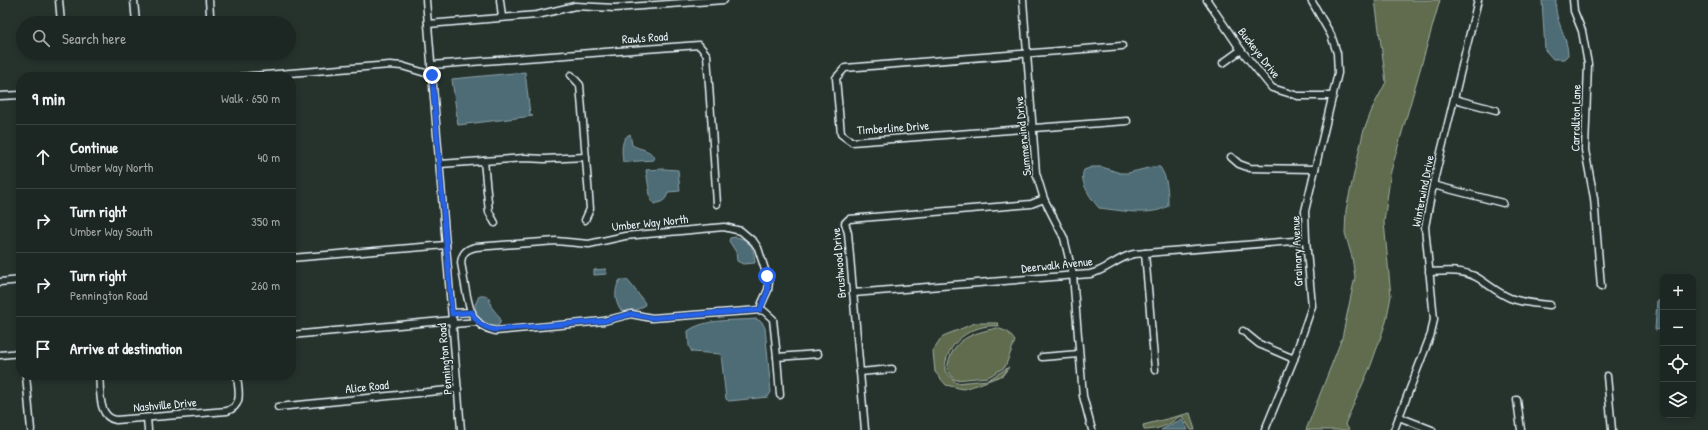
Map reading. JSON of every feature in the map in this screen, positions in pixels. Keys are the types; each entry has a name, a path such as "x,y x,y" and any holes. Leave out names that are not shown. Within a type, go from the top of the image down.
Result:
{"street":[{"path":"59,0 60,16"},
{"path":"134,0 135,16"},
{"path":"209,0 210,16"},
{"name":"Pennington Road","path":"426,0 461,430"},
{"path":"500,0 502,17"},
{"path":"428,24 538,15 575,3 615,8 648,3 724,0"},
{"name":"Summerwind Drive","path":"1022,0 1036,173 1044,199 1064,238 1074,275 1083,396 1092,430"},
{"name":"Buckeye Drive","path":"1207,0 1241,50 1272,88 1298,96 1333,96"},
{"name":"Grainary Avenue","path":"1266,430 1294,359 1312,306 1305,211 1338,73 1337,53 1331,34 1311,0"},
{"name":"Winterwind Drive","path":"1394,430 1431,334 1434,319 1425,226 1433,185 1478,0"},
{"name":"Carrollton Lane","path":"1573,0 1574,11 1582,31 1588,64 1585,150 1594,198 1601,286"},
{"name":"Rawls Road","path":"431,65 699,45 707,55 717,204"},
{"name":"Timberline Drive","path":"1122,46 846,68 836,78 841,134 852,142 1127,121"},
{"path":"1223,63 1241,50"},
{"path":"296,73 390,65 402,66 432,75"},
{"path":"572,75 580,85 586,157 590,209 584,220"},
{"path":"0,96 16,95"},
{"path":"1454,99 1496,110"},
{"path":"440,164 586,157"},
{"path":"1231,157 1239,164 1250,168 1315,169"},
{"path":"484,161 489,212 495,224"},
{"path":"1433,185 1503,203"},
{"name":"Brushwood Drive","path":"865,430 848,233 845,223 849,219 1031,204 1044,199"},
{"name":"Umber Way North","path":"478,322 472,312 460,263 464,252 470,249 556,241 590,244 625,236 724,227 741,231 754,242 758,248 769,282 768,290 760,310"},
{"name":"Deerwalk Avenue","path":"853,293 1074,275 1099,272 1123,256 1306,240"},
{"path":"296,258 446,245"},
{"path":"1145,253 1155,370"},
{"path":"1429,272 1450,270 1465,272 1477,277 1494,290 1511,298 1530,303 1550,305"},
{"path":"0,282 16,280"},
{"path":"296,335 452,319 478,322 486,328 495,330 604,321 631,314 652,318 760,310 764,311 773,319 780,394"},
{"path":"452,319 472,312"},
{"path":"1243,331 1259,344 1294,359"},
{"path":"0,355 16,353"},
{"path":"777,357 818,354"},
{"path":"1042,357 1079,354"},
{"path":"860,372 892,369"},
{"path":"1607,376 1612,430"},
{"path":"26,380 31,430"},
{"name":"Nashville Drive","path":"99,380 104,415 110,419 116,420 227,411 234,409 238,403 239,396 237,380"},
{"name":"Alice Road","path":"278,407 458,389"},
{"path":"1517,400 1521,430"},
{"path":"1399,417 1432,430"},
{"path":"147,418 148,430"}],"green space":[{"path":"1375,0 1440,0 1391,171 1384,222 1391,296 1386,322 1371,365 1345,424 1350,430 1306,430 1342,338 1355,277 1352,257 1345,233 1346,210 1363,133 1373,107 1386,82"},
{"path":"975,323 998,323 999,326 979,328 962,337 949,352 945,371 956,383 988,380 1009,367 1003,375 963,389 946,385 935,372 933,351 943,336"},
{"path":"997,328 1008,332 1015,341 1005,367 988,377 955,380 947,370 949,360 957,345 970,336"},
{"path":"1190,413 1195,430 1191,430 1182,416 1171,423 1155,429 1144,430 1143,425"}],"water":[{"path":"1542,0 1556,0 1558,21 1566,41 1568,55 1564,59 1553,59 1545,50"},
{"path":"525,72 530,114 533,116 458,125 452,79"},
{"path":"630,134 632,145 649,152 653,156 654,160 623,162 623,142"},
{"path":"1092,167 1102,167 1120,173 1128,173 1152,167 1160,167 1166,181 1168,206 1153,211 1144,212 1099,208 1084,185 1084,170"},
{"path":"646,170 678,170 680,191 668,192 663,201 654,204 651,201"},
{"path":"735,237 748,242 754,253 755,263 743,264 737,261 736,252 729,241 730,238"},
{"path":"606,269 607,274 594,275 594,270"},
{"path":"620,280 628,281 645,303 644,306 636,310 623,312 620,309 616,292"},
{"path":"479,296 488,298 491,306 500,318 499,325 489,325 479,318 475,305"},
{"path":"1660,300 1660,329 1655,330 1657,301"},
{"path":"756,319 762,322 765,328 771,392 768,397 729,401 726,399 721,354 692,352 689,346 688,331 703,324 712,322"},
{"path":"1182,419 1188,430 1161,430"}],"route":[{"path":"432,75 452,314 472,312 474,318 478,322 486,328 495,330 604,321 617,319 631,314 652,318 755,309 760,310 768,290 769,282 767,276"}]}
